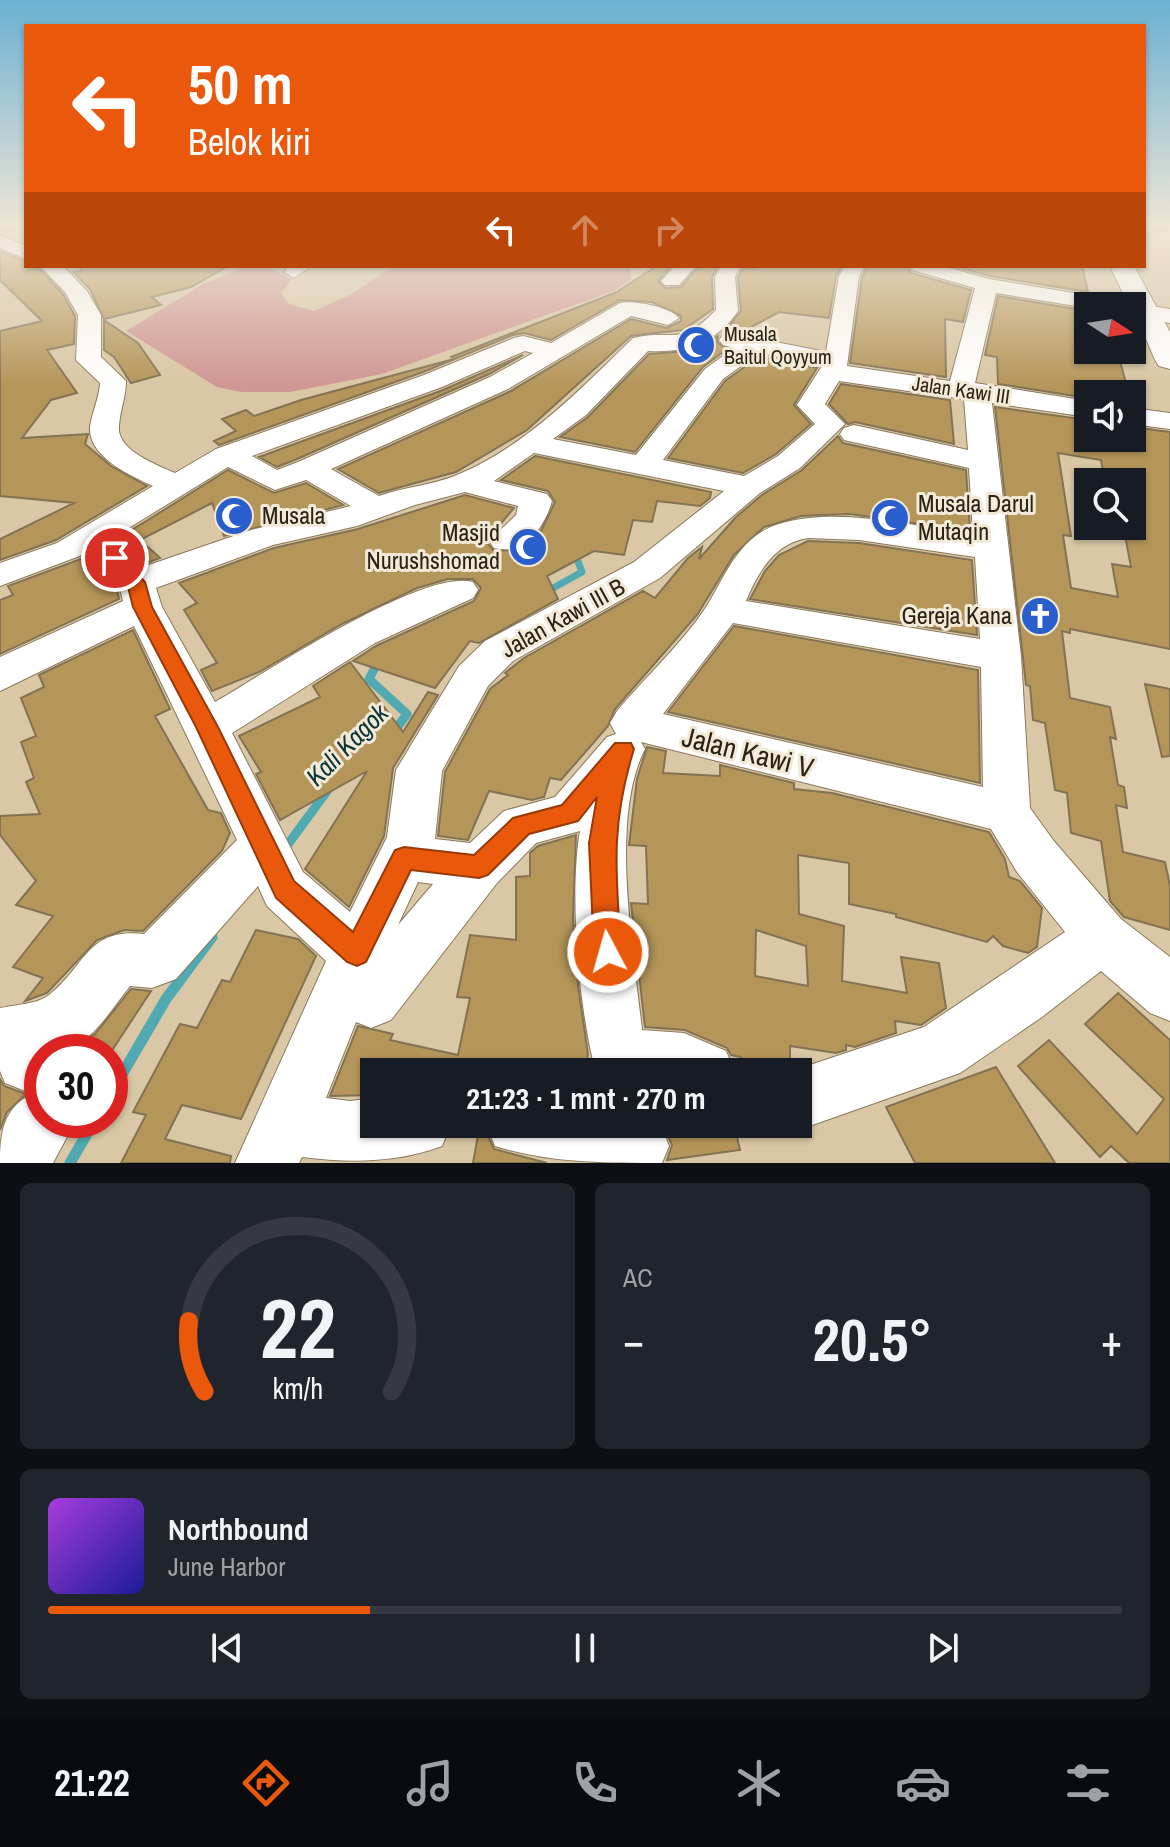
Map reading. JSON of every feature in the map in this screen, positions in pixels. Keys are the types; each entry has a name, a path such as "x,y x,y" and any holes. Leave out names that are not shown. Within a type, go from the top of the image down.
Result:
{"main road":[{"path":"1129,278 1150,312 1170,360"}],"street":[{"path":"64,278 76,290 89,319 92,334 89,360 113,381 113,404 104,430 106,439 136,466 176,485"},
{"path":"642,467 714,374 731,340 725,278"},
{"name":"Jalan Kawi III B","path":"364,976 411,837 419,770 485,662 631,581 749,486 789,462 831,424 811,405 835,367 849,278"},
{"path":"964,278 1074,299"},
{"path":"987,285 969,390 985,461 1001,656 1007,813 1035,856 1102,937 1170,993"},
{"path":"0,676 140,594 263,537 331,523 465,483 530,444 576,409 678,311 628,308 499,383 275,481 227,455"},
{"path":"644,342 672,345 731,340 835,367"},
{"path":"0,575 69,550 227,455 433,381 523,343 550,352"},
{"name":"Jalan Kawi III","path":"835,367 1074,407"},
{"path":"1146,418 1170,421"},
{"path":"854,434 948,456 985,461"},
{"path":"530,444 600,460 749,486"},
{"path":"309,468 328,483 349,489 374,508"},
{"path":"465,483 536,501 531,519 506,541"},
{"path":"277,1143 364,976 521,826 570,814 724,609 748,561 789,532 814,528 992,549"},
{"path":"94,535 140,594 272,865 364,976"},
{"path":"207,727 315,663 363,630 402,610 460,590"},
{"path":"724,609 1001,656"},
{"path":"622,1058 613,1030 602,843 610,788 627,736"},
{"name":"Jalan Kawi V","path":"627,736 1007,813"},
{"path":"404,858 479,867"},
{"path":"23,1046 63,1023 117,960 124,958 148,963 157,960 272,865"},
{"path":"812,1094 939,1052 1022,997 1102,937"},
{"path":"277,1143 360,1132"},
{"path":"15,1163 32,1138"},
{"path":"601,1138 637,1144"}],"shaded area":[{"path":"217,278 290,278 281,293 289,304 314,311 350,295 375,278 631,279 616,290 382,374 290,392 241,392 217,387 126,331"}],"building":[{"path":"48,278 63,294 75,316 74,344 47,350 77,393 51,400 22,438 88,434 85,444 111,466 147,486 56,540 0,560 0,539 74,503 0,496 0,331 42,321 0,280"},
{"path":"79,278 206,278 191,287 152,297 161,305 104,319 90,289"},
{"path":"638,278 660,278 658,281 665,288 681,287 688,278 712,278 713,309 683,330 631,336 527,430 456,472 379,493 338,469 509,392 631,319 667,328 681,321 681,316 652,302 620,300 551,340 524,333 513,335 423,372 219,445 214,441 236,431 222,419 246,410 254,416 301,400 454,359 451,357 617,292"},
{"path":"738,278 836,278 829,318 779,312 742,332 724,332 741,311"},
{"path":"862,278 930,278 971,290 963,322 945,319 946,377 850,363"},
{"path":"1004,278 1085,278 1088,292"},
{"path":"998,296 1074,309 1074,364 1121,364 1125,380 1074,380 1074,396 998,384 997,357 985,355"},
{"path":"104,320 138,343 160,375 131,383 114,357 104,350"},
{"path":"718,336 717,342 727,349 703,367 635,452 560,437 588,417 649,354 688,351"},
{"path":"523,355 489,374 277,467 259,457 443,390"},
{"path":"760,356 817,368 794,405 811,424 776,454 743,473 668,458 725,381"},
{"path":"841,384 950,400 954,444 855,422 848,424 829,404"},
{"path":"995,407 1074,418 1074,452 1146,452 1146,429 1170,432 1170,649 1070,629 1070,633 1062,631 1070,698 1110,707 1116,739 1110,737 1118,785 1124,787 1127,808 1116,805 1123,852 1165,862 1170,886 1170,930 1124,917 1110,901 1101,841 1071,833 1067,793 1055,790 1045,723 1033,720 1030,686 1026,685"},
{"path":"838,436 843,443 966,470 970,531 850,514 801,516 764,527 734,555 697,615 615,709 608,726 561,780 550,778 544,797 532,800 489,791 468,840 438,836 445,772 490,689 508,675 505,673 524,658 643,591 655,598 688,558 702,547 699,559 736,517 762,495 802,470"},
{"path":"535,456 711,492 710,498 700,506 657,501 652,522 633,520 624,555 594,551 547,576 558,599 479,643 470,641 435,688 353,661 376,646 474,601 481,588 473,579 448,579 417,588 342,624 259,672 212,691 201,670 217,663 184,610 197,603 179,583 274,548 358,529 465,495 514,508 486,541 494,551 516,550 541,531 555,502 548,491 501,480"},
{"path":"228,470 274,493 306,483 343,505 224,536 212,503 140,540 160,558 144,564 119,538"},
{"path":"808,541 859,543 972,560 977,635 750,599 765,571 779,555"},
{"path":"89,556 116,586 119,599 0,654 0,600 13,595 8,586"},
{"path":"734,626 978,670 980,783 668,712"},
{"path":"133,630 170,709 155,716 208,810 221,813 230,833 222,851 143,931 124,930 97,940 47,993 25,1001 43,978 13,967 53,916 16,905 36,881 0,835 0,816 40,814 26,782 34,778 21,742 36,736 21,698 44,687 39,675"},
{"path":"350,662 403,732 428,692 438,695 393,768 384,836 349,907 305,869 367,771 280,820 256,774 261,772 239,736 320,697 313,686"},
{"path":"1145,684 1170,689 1170,756 1162,757"},
{"path":"647,747 666,751 663,773 720,776 720,765 794,783 794,789 832,793 989,832 1005,859 1009,877 1020,881 1042,908 1037,947 1028,953 1003,946 993,936 987,942 896,917 896,914 849,904 849,863 798,855 799,914 844,926 842,981 907,993 901,957 939,963 946,1008 921,1025 895,1021 896,1033 855,1047 846,1045 846,1050 836,1053 790,1046 790,1058 741,1058 731,1055 727,1048 685,1030 645,1027 631,903 648,904 646,846 629,845 637,779","holes":["756,930 806,946 808,986 755,976"]},
{"path":"576,835 573,919 587,1058 360,1058 360,1095 330,1096 358,1026 393,1034 390,1040 458,1055 470,998 457,997 470,935 516,940 516,877 530,876 530,853 538,846"},
{"path":"256,930 298,939 316,956 241,1119 182,1105 165,1139 231,1156 230,1163 121,1163 146,1115 133,1112 180,1024 197,1028 222,980 230,982"},
{"path":"131,989 151,991 123,1034 95,1034"},
{"path":"1118,993 1170,1040 1170,1163 1129,1163 1111,1146 1100,1157 1018,1066 1049,1040 1137,1134 1164,1099 1085,1024"},
{"path":"996,1067 1055,1163 915,1163 886,1107"},
{"path":"0,1079 4,1086 24,1096 7,1112 0,1130"},
{"path":"477,1138 489,1138 494,1149 547,1163 473,1163"},
{"path":"669,1138 737,1138 740,1150 667,1160 672,1145"}],"waterway":[{"name":"Kali Kagok","path":"546,592 582,572 574,551"},
{"name":"Kali Kagok","path":"378,662 369,679 407,714 393,733"},
{"name":"Kali Kagok","path":"283,851 330,787"},
{"name":"Kali Kagok","path":"128,1064 166,999 212,937"},
{"name":"Kali Kagok","path":"70,1163 85,1138"}],"place":[{"name":"Musala Baitul Qoyyum","path":"696,345"},
{"name":"Musala","path":"234,516"},
{"name":"Musala Darul Mutaqin","path":"890,518"},
{"name":"Masjid Nurushshomad","path":"528,547"},
{"name":"Gereja Kana","path":"1040,616"}],"route":[{"path":"115,558 136,582 143,607 207,727 262,847 285,889 357,953 404,858 479,867 521,826 531,821 570,814 623,749 610,788 602,843 608,952"}]}
